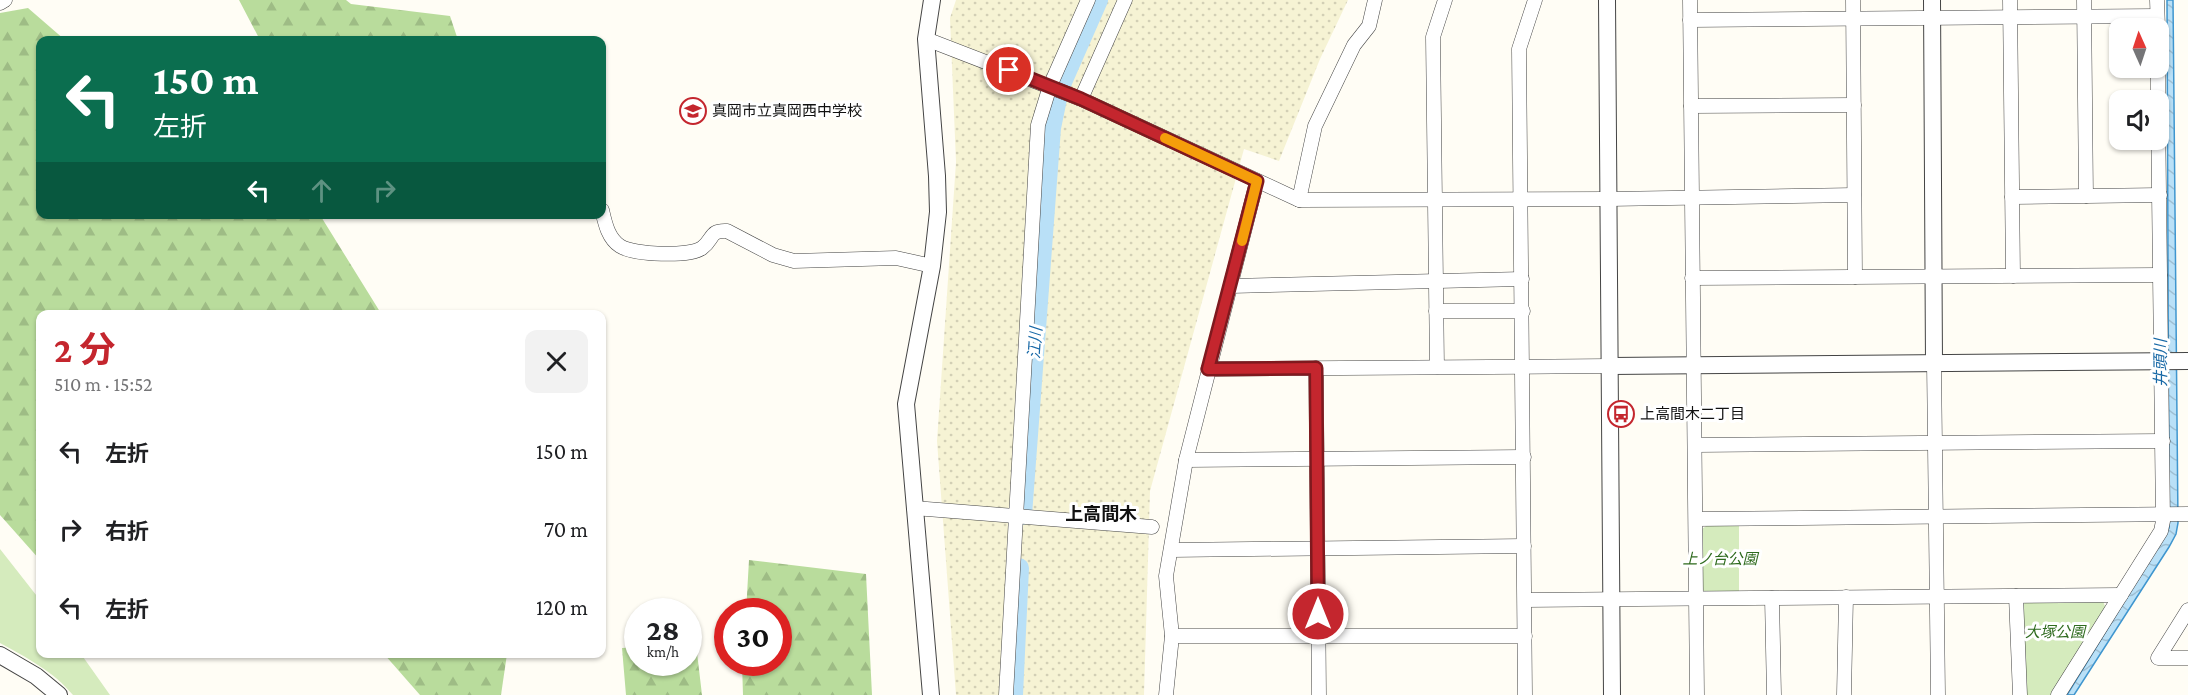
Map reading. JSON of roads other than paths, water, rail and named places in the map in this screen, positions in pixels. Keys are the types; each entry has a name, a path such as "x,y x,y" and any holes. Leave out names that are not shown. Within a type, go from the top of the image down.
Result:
{"street":[{"path":"0,3 5,0"},
{"path":"931,695 906,404 932,266 938,212 927,39 932,0"},
{"path":"1006,695 1038,125 1050,86 1088,0"},
{"path":"1081,99 1125,0"},
{"path":"1299,200 1315,126 1354,45 1369,26 1375,0"},
{"path":"1437,367 1433,37 1445,0"},
{"path":"1526,695 1519,49 1535,0"},
{"path":"1607,0 1612,695"},
{"path":"1690,0 1697,695"},
{"path":"1852,0 1855,277"},
{"path":"2010,0 2013,276"},
{"path":"2084,0 2086,196"},
{"path":"2157,0 2157,18"},
{"path":"1690,20 1853,18 1932,8 2010,17 2084,15 2115,18"},
{"path":"1932,8 1938,695"},
{"path":"927,39 1081,99 1299,200 1522,200 1854,195"},
{"path":"1691,106 1854,105"},
{"path":"2058,695 2161,531 2163,441 2159,150"},
{"path":"1166,695 1172,636 1166,576 1186,460 1257,181"},
{"path":"2012,197 2160,195"},
{"path":"605,219 611,237 619,246 654,254 693,252 703,247 719,230 727,231 773,255 794,261 896,258 932,266"},
{"path":"1692,278 2160,275"},
{"path":"1231,286 1522,279"},
{"path":"1436,311 1523,311"},
{"path":"1208,369 2188,361"},
{"path":"1316,368 1320,695"},
{"path":"1696,445 2163,441"},
{"path":"1186,460 1524,457"},
{"path":"914,508 1152,527"},
{"path":"1696,519 2188,514"},
{"path":"1171,550 1524,546"},
{"path":"1525,600 2121,595"},
{"path":"2016,596 2020,695"},
{"path":"1844,695 1846,597"},
{"path":"1772,598 1774,695"},
{"path":"2188,610 2158,658 2188,658"},
{"path":"1172,636 1525,636"},
{"path":"0,654 36,676 59,695"}],"water":[{"path":"2167,0 2173,0 2178,523 2176,534 2169,547 2074,695 2067,695 2169,528 2169,18 2167,18"}],"waterway":[{"name":"江川","path":"1022,515 1051,128 1059,89 1098,0"},
{"name":"江川","path":"1013,695 1019,568"}],"place":[{"name":"真岡市立真岡西中学校","path":"693,111"},
{"name":"上高間木二丁目","path":"1621,414"}],"district":[{"name":"上高間木","path":"1101,514"}],"water label":[{"name":"井頭川","path":"2160,363"}],"park label":[{"name":"上ノ台公園","path":"1720,559"},
{"name":"大塚公園","path":"2055,632"}]}
